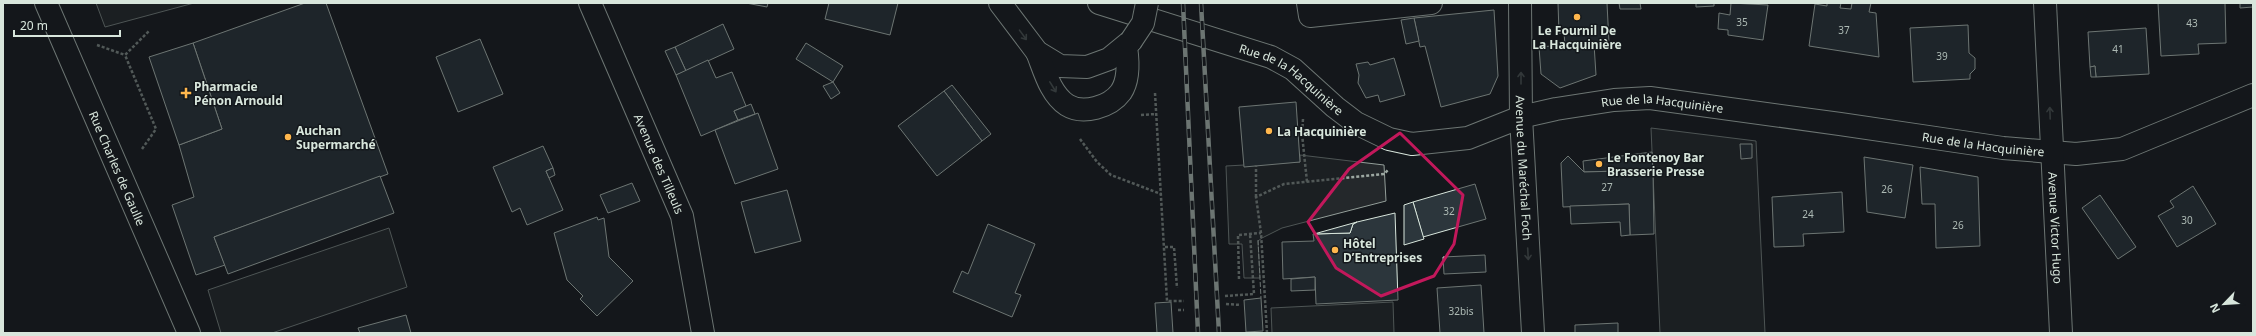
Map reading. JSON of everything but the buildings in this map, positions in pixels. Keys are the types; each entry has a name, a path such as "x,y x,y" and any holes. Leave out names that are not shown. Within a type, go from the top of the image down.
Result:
{"street":[{"name":"Rue Charles de Gaulle","path":"46,3 189,333"},
{"name":"Avenue des Tilleuls","path":"590,3 682,216 703,333"},
{"path":"1000,3 1037,52 1052,89 1068,105 1088,109 1104,105 1121,92 1128,62 1128,44"},
{"name":"Rue de la Hacquinière","path":"1099,3 1271,57 1292,69 1335,107 1356,122 1389,139 1412,144 1468,138 1521,117 1614,100 1650,98 2003,148 2076,154 2122,149 2253,96"},
{"path":"1037,52 1060,66 1087,68 1109,59 1128,44 1143,23 1147,3"},
{"path":"1308,3 1310,16 1431,3"},
{"name":"Avenue du Maréchal Foch","path":"1520,3 1521,117 1533,333"},
{"name":"Avenue Victor Hugo","path":"2045,3 2061,333"}],"path":[{"path":"123,178 156,129 125,55 150,30"},
{"path":"1154,90 1167,301 1184,301"},
{"path":"1068,105 1079,138 1097,162 1111,175 1161,194"},
{"path":"1302,134 1307,182"},
{"path":"1256,197 1284,184 1384,174 1412,144"},
{"path":"1256,165 1256,197 1262,234 1267,333"},
{"path":"1225,296 1254,294 1250,234"},
{"path":"1239,279 1238,235 1262,234"},
{"path":"1164,247 1174,247 1177,288"},
{"path":"1226,304 1241,305"},
{"path":"1178,310 1184,310"}],"highlighted area":[{"path":"1400,133 1463,195 1454,244 1434,276 1381,296 1336,268 1308,222 1349,169"}],"shaded area":[{"path":"96,3 194,3 105,27"},
{"path":"1651,128 1756,141 1765,333 1660,333"},
{"path":"1300,155 1384,165 1386,201 1282,228 1262,238 1258,241 1260,278 1244,278 1242,244 1229,244 1226,166 1300,162"},
{"path":"389,228 407,287 272,333 221,333 208,290"},
{"path":"1393,302 1394,333 1272,333 1271,308"}],"railway":[{"path":"1183,3 1198,333"},
{"path":"1201,3 1219,333"}],"fence":[{"path":"1258,240 1261,298"}],"place":[{"name":"Le Fournil De La Hacquinière","path":"1577,17"},
{"name":"Pharmacie Pénon Arnould","path":"186,93"},
{"name":"La Hacquinière","path":"1269,131"},
{"name":"Auchan Supermarché","path":"288,137"},
{"name":"Le Fontenoy Bar Brasserie Presse","path":"1599,164"},
{"name":"Hôtel D’Entreprises","path":"1335,250"}]}
